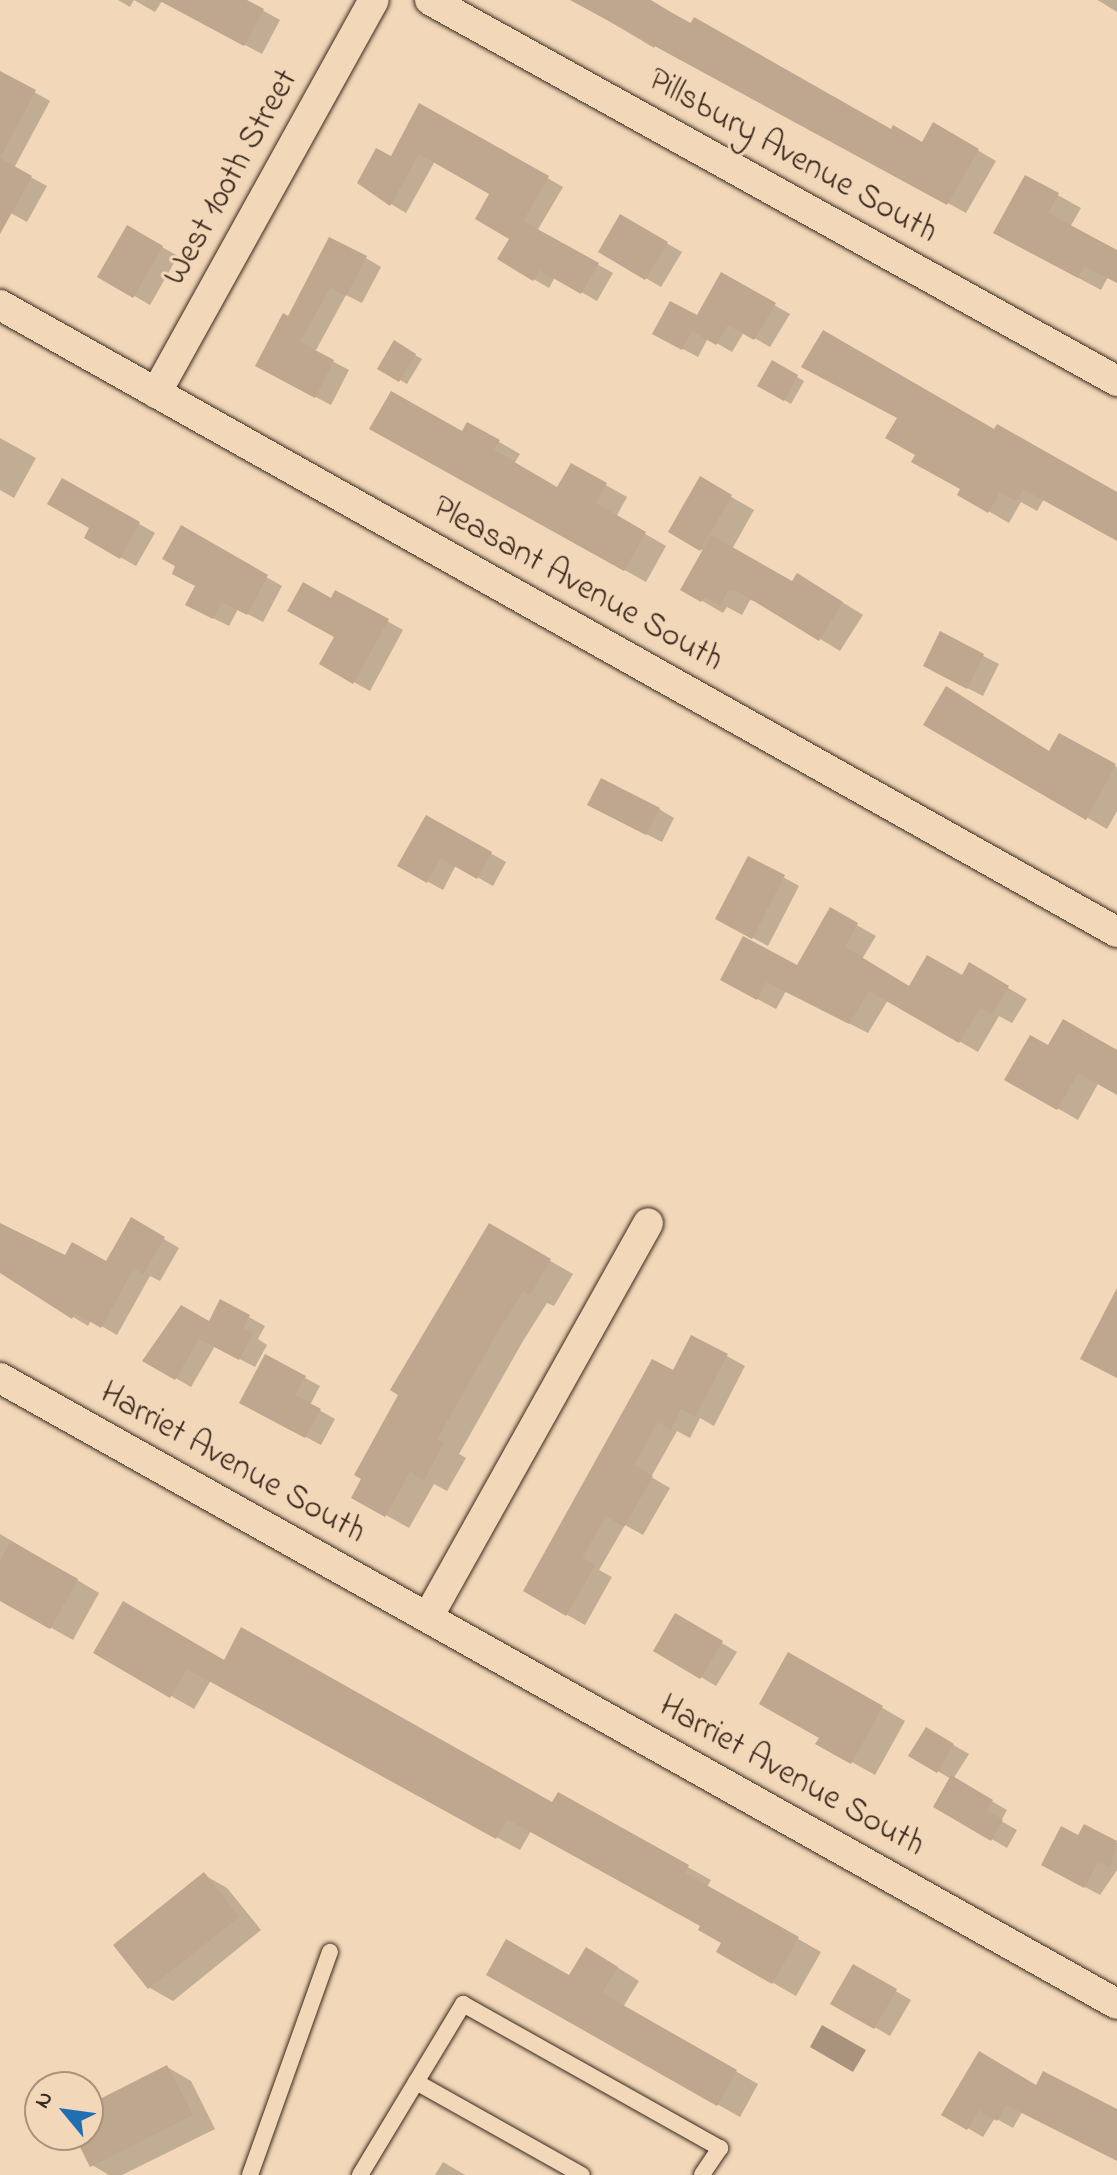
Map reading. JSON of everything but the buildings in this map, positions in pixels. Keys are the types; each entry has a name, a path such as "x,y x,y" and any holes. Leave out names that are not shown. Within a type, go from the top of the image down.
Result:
{"street":[{"name":"West 100th Street","path":"156,393 374,0"},
{"name":"Pillsbury Avenue South","path":"430,0 1117,381"},
{"name":"Pleasant Avenue South","path":"0,305 1117,932"},
{"path":"428,1617 648,1223"},
{"name":"Harriet Avenue South","path":"0,1378 1117,2004"}],"lane":[{"path":"250,2175 330,1952"},
{"path":"360,2175 463,2004 720,2148 702,2175"},
{"path":"416,2082 582,2175"}],"shaded area":[{"path":"822,2025 866,2050 853,2072 810,2047"}]}
